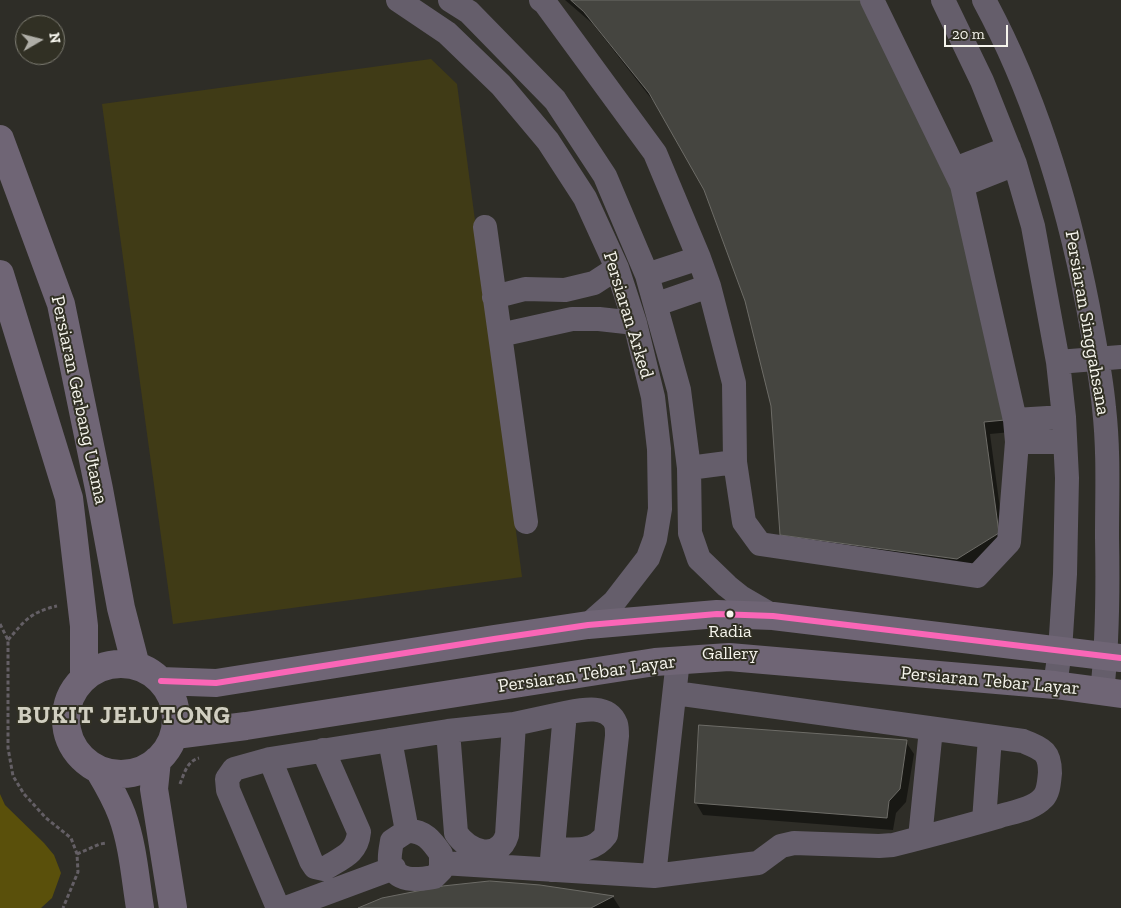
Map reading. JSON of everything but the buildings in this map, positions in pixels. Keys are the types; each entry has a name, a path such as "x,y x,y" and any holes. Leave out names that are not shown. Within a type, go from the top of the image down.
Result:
{"main road":[{"name":"Persiaran Gerbang Utama","path":"0,139 61,304 121,608 136,666"},
{"name":"Persiaran Gerbang Utama","path":"0,274 68,498 82,603 84,678"},
{"name":"Persiaran Tebar Layar","path":"161,681 216,683 494,638 588,625 717,614 773,616 1114,657"},
{"name":"Persiaran Tebar Layar","path":"175,735 246,726 678,660 729,658 1055,686 1112,693"},
{"path":"129,663 146,669 161,681 171,696 176,714 175,735 168,748 158,760 144,769 129,774 114,774 99,770 84,761 73,748 67,732 65,715 69,698 78,683 84,678 103,666 129,663"},
{"path":"158,760 154,789 173,908"},
{"path":"99,770 113,794 123,817 140,908"}],"street":[{"name":"Persiaran Arked","path":"398,0 447,33 501,85 548,141 585,198 617,268 635,323 653,397 659,449 660,509 655,539 648,558 614,602 588,625"},
{"name":"Persiaran Arked","path":"450,0 468,12 555,100 605,176 647,275 657,304 679,390 689,468 690,533 699,559 726,586 742,598 773,616"},
{"path":"541,0 655,153 699,258 709,286 734,383 735,462 744,522 760,544 977,576 1009,542 1016,431 958,177 872,0"},
{"name":"Persiaran Singgahsana","path":"943,0 982,81 1012,156 1033,226 1058,362 1064,417 1067,478 1060,651 1055,686"},
{"name":"Persiaran Singgahsana","path":"984,0 1020,72 1054,167 1078,254 1098,359 1104,410 1107,462 1108,589 1114,657 1112,693"},
{"path":"958,177 1012,156"},
{"path":"484,227 526,522"},
{"path":"647,275 699,258"},
{"path":"494,297 525,289 565,290 594,283 617,268"},
{"path":"657,304 709,286"},
{"path":"545,290 551,323"},
{"path":"500,335 572,319 599,319 635,323"},
{"path":"1058,362 1121,357"},
{"path":"1016,431 1064,417"},
{"path":"1016,431 1065,442"},
{"path":"689,468 735,462"},
{"path":"654,876 678,660"},
{"path":"442,864 552,860 654,876 758,863 781,846 794,843 894,845 984,821 1032,806 1044,797 1049,784 1050,761 1045,752 1023,741 675,693"},
{"path":"278,908 228,790 227,779 234,769 270,759 323,750 448,731 514,724 595,708 610,716 616,724 617,736 606,836 599,844 590,848 552,860"},
{"path":"552,860 564,713"},
{"path":"448,731 456,833 462,842 472,848 486,851 501,847 505,843 507,835 514,724"},
{"path":"920,838 931,729"},
{"path":"984,821 990,737"},
{"path":"390,740 407,831"},
{"path":"270,759 311,861 315,867 324,869 352,851 358,843 359,832 323,750"},
{"path":"407,831 415,831 425,835 441,854 441,870 434,877 408,879 398,875 390,860 392,842 407,831"},
{"path":"286,908 394,868"}],"path":[{"path":"8,640 25,620 40,610 82,603"},
{"path":"0,624 8,640 8,748 13,776 24,794 46,818 71,838 77,854 78,872 63,908"},
{"path":"77,854 100,844 129,842"}],"shaded area":[{"path":"431,59 457,84 522,577 173,624 102,104"},
{"path":"0,794 5,805 54,855 61,873 52,898 41,908 0,908"}],"transit line":[{"path":"161,681 216,683 588,625 717,614 773,616 1121,658"}],"place":[{"name":"Radia Gallery","path":"730,614"}],"district":[{"name":"BUKIT JELUTONG","path":"124,716"}]}
